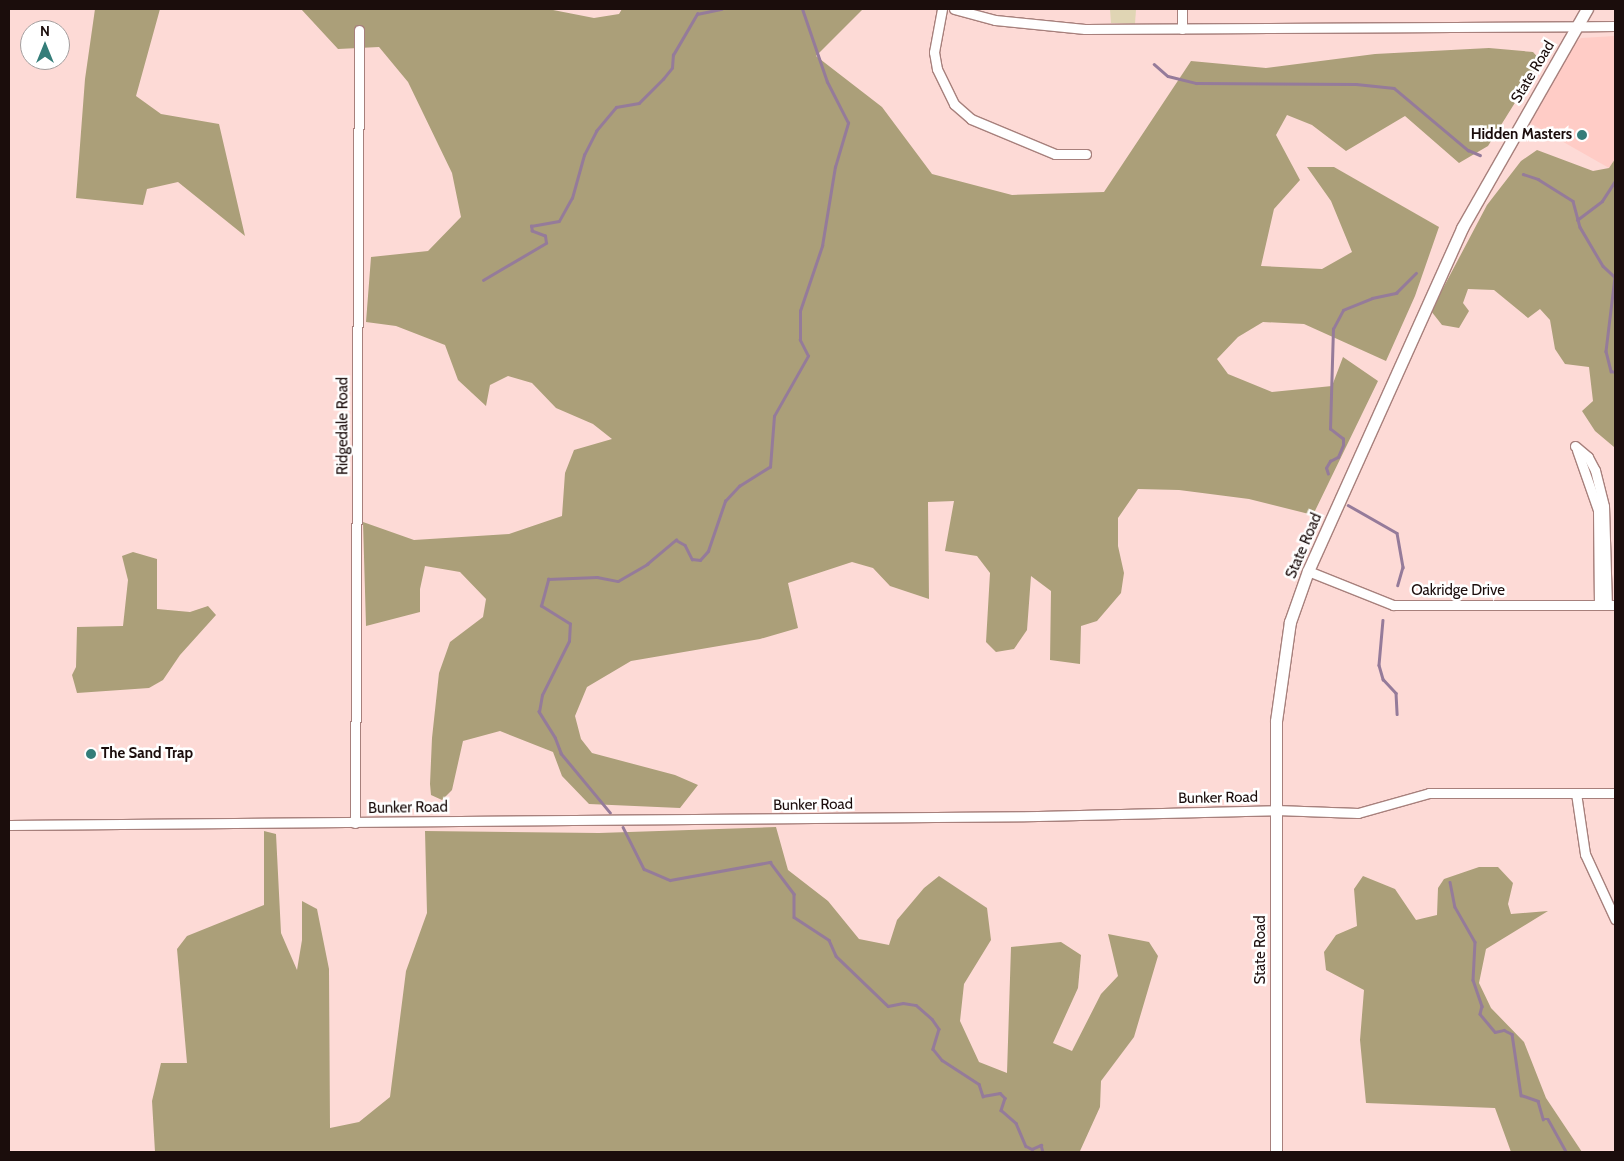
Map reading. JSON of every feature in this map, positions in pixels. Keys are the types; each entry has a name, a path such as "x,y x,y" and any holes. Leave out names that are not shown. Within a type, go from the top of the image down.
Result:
{"main road":[{"name":"State Road","path":"1276,1152 1276,721 1280,680 1290,622 1308,571 1462,228 1587,9"}],"street":[{"path":"942,9 934,52 937,69 954,104 971,119 1055,154 1086,154"},
{"path":"954,9 995,20 1085,29 1615,26"},
{"path":"1182,9 1182,29"},
{"name":"Ridgedale Road","path":"355,823 359,30"},
{"path":"1575,446 1588,457 1595,470 1604,506 1607,605 1598,510 1575,446"},
{"name":"Oakridge Drive","path":"1308,571 1393,605 1607,605"},
{"name":"Bunker Road","path":"9,825 1029,816 1276,810 1358,813 1430,793 1615,793"},
{"path":"1576,793 1585,854 1615,919"}],"shaded area":[{"path":"95,9 160,9 136,96 161,114 219,124 245,236 178,182 147,189 143,205 76,198 85,79"},
{"path":"301,9 548,9 594,18 619,14 622,9 863,9 816,56 882,107 932,174 1012,195 1104,192 1191,61 1266,68 1375,54 1489,48 1533,52 1541,61 1488,146 1459,163 1405,116 1346,151 1312,125 1287,115 1276,135 1300,180 1274,209 1261,266 1322,269 1352,252 1331,201 1307,167 1334,167 1439,227 1415,296 1386,361 1304,324 1263,322 1238,337 1217,359 1228,374 1272,392 1332,386 1343,357 1378,381 1313,515 1249,499 1179,490 1138,489 1118,518 1118,546 1124,573 1121,593 1097,621 1081,626 1080,664 1050,660 1051,591 1031,576 1027,630 1014,649 996,652 986,642 990,573 977,556 945,551 954,501 928,502 929,599 890,586 873,568 852,562 788,583 798,628 760,639 631,661 587,687 575,716 581,739 592,753 675,775 698,785 680,808 589,804 562,776 553,752 500,731 463,741 452,790 442,800 431,795 430,784 432,738 439,673 450,642 483,617 486,599 460,572 425,566 420,589 420,612 366,626 363,522 414,540 509,534 562,516 565,473 574,450 612,439 593,424 556,408 532,383 508,376 490,385 486,406 458,380 445,345 396,326 366,322 371,257 428,251 461,217 452,173 408,82 379,47 338,49"},
{"path":"1110,9 1136,9 1135,24 1111,23"},
{"path":"1615,36 1615,159 1609,168 1530,123 1575,43 1581,38"},
{"path":"1537,150 1593,171 1609,168 1615,159 1614,447 1595,431 1582,411 1593,401 1589,367 1565,364 1555,349 1550,320 1540,309 1528,318 1494,290 1468,289 1463,303 1469,311 1459,328 1442,325 1431,311 1487,205 1521,161"},
{"path":"133,552 157,559 157,609 190,612 208,606 216,615 180,655 163,680 149,688 77,693 72,675 76,667 77,627 123,626 128,580 122,556"},
{"path":"776,827 788,870 828,901 859,939 889,945 897,920 924,888 939,876 987,908 991,940 964,984 960,1021 979,1062 1007,1073 1011,947 1061,942 1081,955 1078,988 1053,1043 1072,1051 1101,994 1118,976 1108,934 1149,942 1158,956 1134,1037 1101,1081 1100,1107 1080,1151 155,1152 152,1101 161,1063 187,1063 177,949 187,936 264,905 264,831 276,834 281,933 297,970 302,940 302,901 317,909 329,969 330,1128 359,1122 390,1097 406,971 427,913 425,831 599,833"},
{"path":"1479,867 1498,867 1513,883 1508,904 1511,914 1548,911 1486,949 1479,983 1491,1008 1524,1042 1546,1098 1582,1152 1511,1152 1495,1108 1366,1103 1360,1040 1364,990 1326,970 1324,952 1336,935 1357,926 1354,889 1363,876 1395,889 1416,920 1437,915 1438,888 1444,879"}],"waterway":[{"path":"483,280 546,243 545,236 532,231 531,226 559,221 572,198 584,155 596,131 616,107 639,103 663,79 672,68 673,55 697,14 721,9"},
{"path":"610,813 561,754 555,738 539,712 542,695 569,641 570,624 541,606 548,579 597,577 618,581 647,564 676,540 685,545 692,559 700,560 708,551 725,501 739,486 770,467 774,416 808,356 800,340 800,311 822,246 835,167 848,123 827,82 802,9"},
{"path":"1154,64 1168,76 1196,83 1356,84 1394,88 1468,150 1480,155"},
{"path":"1523,174 1538,179 1573,201 1580,227 1603,266 1615,277 1606,351 1611,371 1615,372"},
{"path":"1577,220 1602,201 1615,181"},
{"path":"1328,474 1326,468 1330,461 1338,457 1343,445 1343,439 1330,429 1333,329 1343,310 1372,298 1396,293 1416,273"},
{"path":"1348,505 1397,533 1403,567 1398,585"},
{"path":"1383,620 1379,665 1383,679 1396,693 1397,714"},
{"path":"623,827 644,869 670,880 770,862 794,894 794,917 829,940 836,956 888,1006 903,1003 916,1005 932,1019 939,1029 933,1049 942,1060 979,1084 983,1096 1000,1093 1005,1098 1001,1110 1016,1123 1026,1146 1032,1149 1041,1145 1043,1152"},
{"path":"1450,882 1455,907 1475,942 1473,980 1482,1006 1480,1014 1495,1032 1504,1030 1512,1034 1521,1095 1538,1101 1543,1119 1548,1119 1566,1152"}],"place":[{"name":"Hidden Masters","path":"1582,135"},
{"name":"The Sand Trap","path":"91,754"}]}
